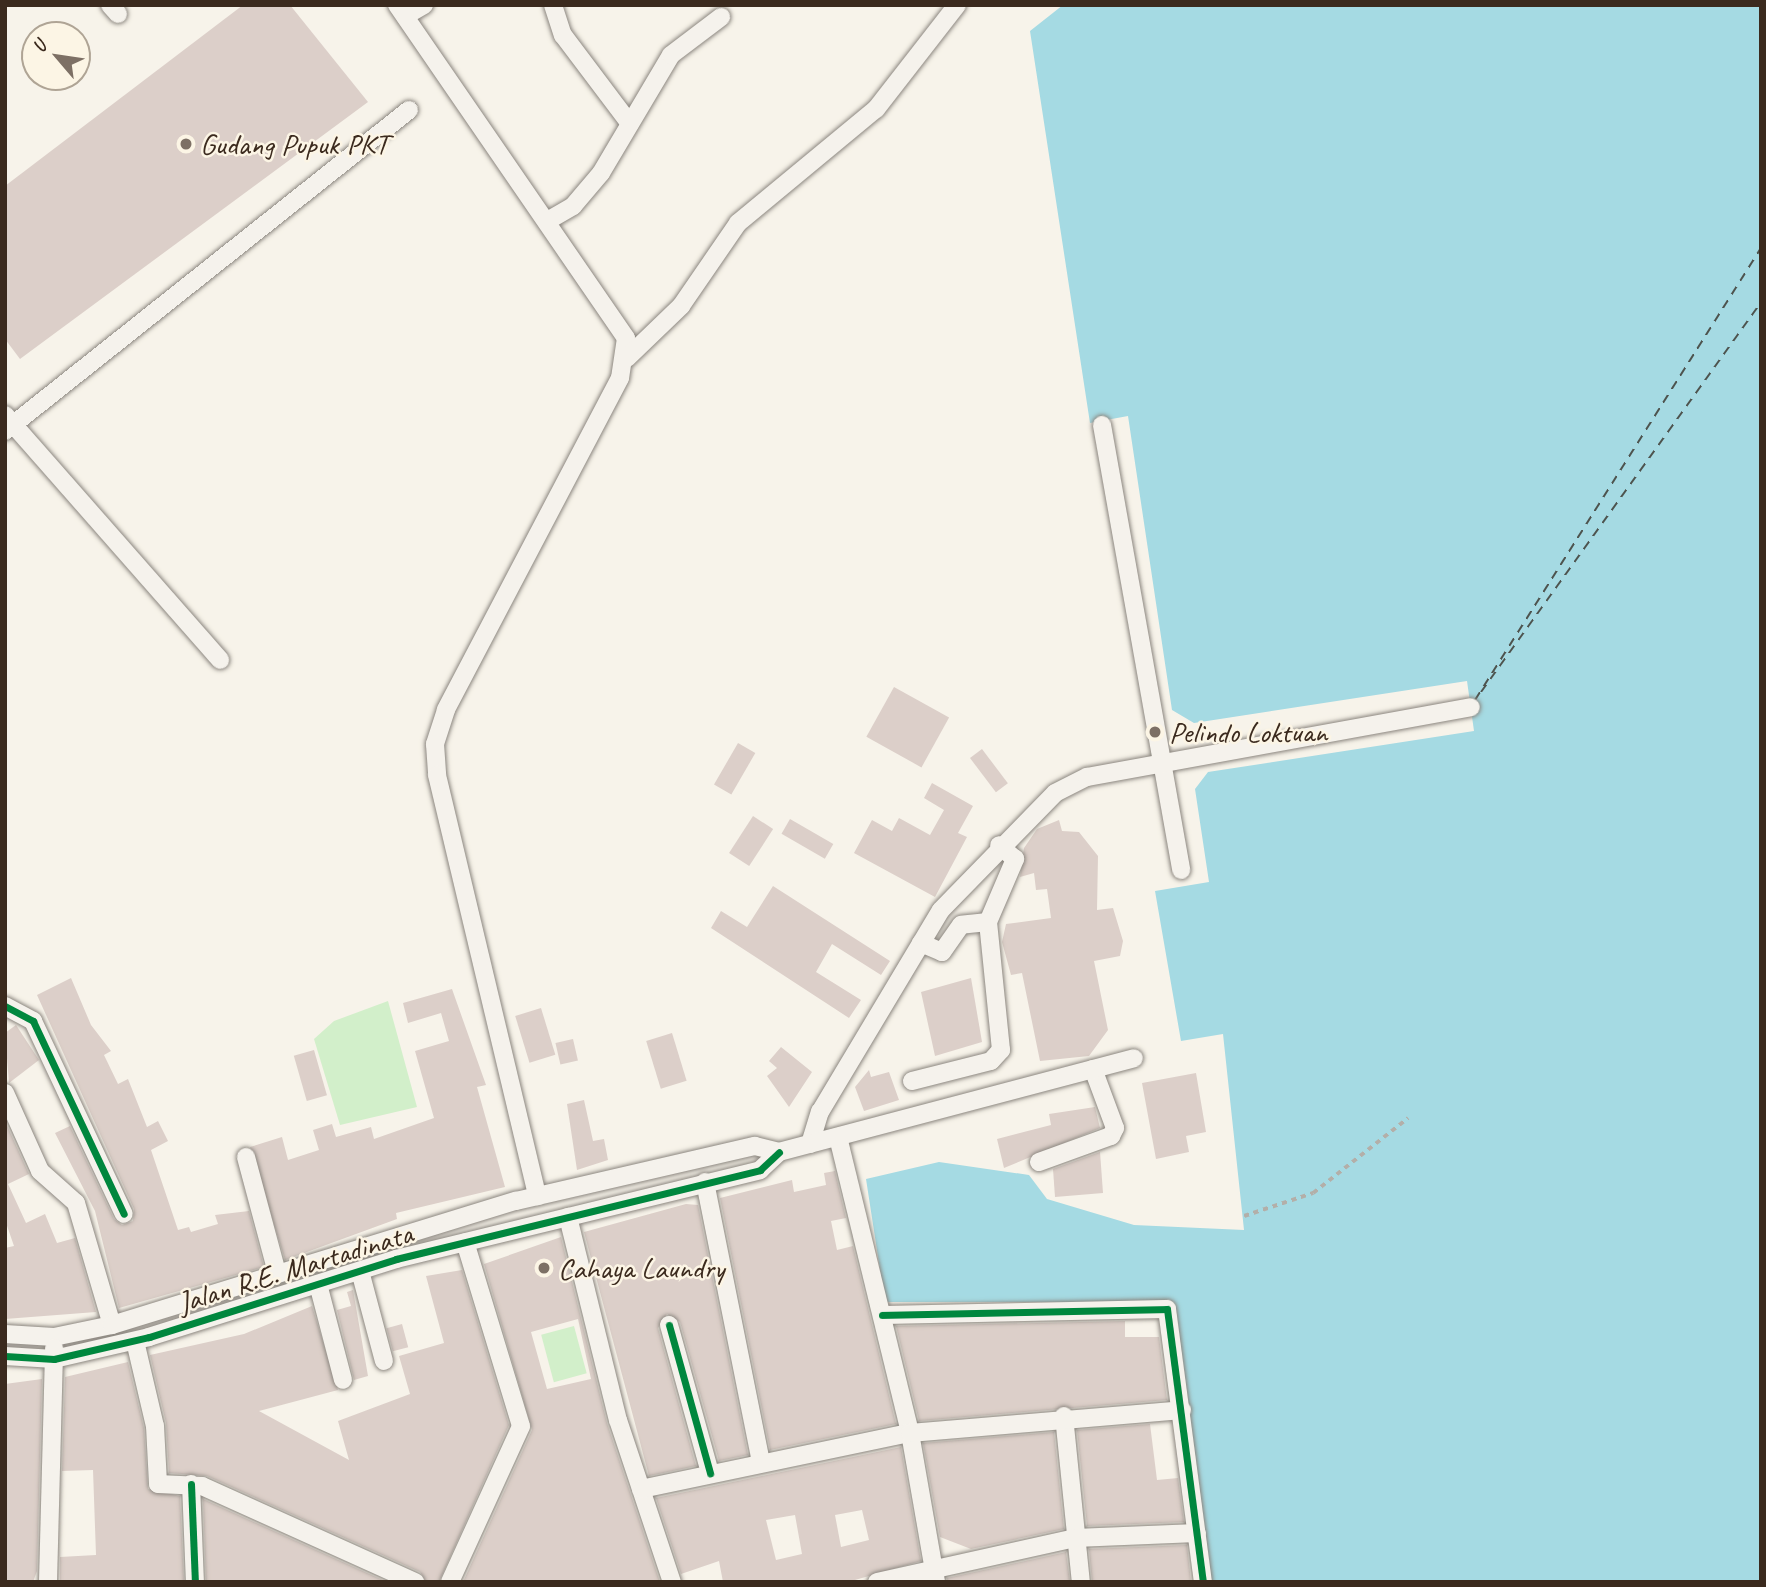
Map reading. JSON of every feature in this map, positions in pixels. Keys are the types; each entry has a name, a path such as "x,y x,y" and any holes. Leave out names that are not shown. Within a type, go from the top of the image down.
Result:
{"street":[{"path":"424,5 401,11 616,316 627,358"},
{"path":"553,5 563,35 630,124"},
{"path":"537,1196 442,799 435,744 446,710 627,358 681,306 738,223 876,109 957,5"},
{"path":"548,220 573,206 601,173 671,55 721,18"},
{"path":"220,660 8,423 409,110"},
{"path":"1102,425 1181,870"},
{"path":"810,1144 820,1112 941,910 999,845 1055,793 1087,777 1471,707"},
{"path":"912,1081 991,1061 1001,1050 988,922 1015,859 999,845"},
{"path":"921,943 942,952 961,925 988,922"},
{"path":"5,1006 33,1021 124,1214"},
{"path":"760,1170 755,1146 779,1152 1134,1058"},
{"path":"1039,1162 1111,1136 1115,1128 1093,1069"},
{"path":"5,1093 11,1122 40,1171 76,1203 112,1325"},
{"path":"838,1137 910,1433 935,1574"},
{"name":"Jalan R.E. Martadinata","path":"5,1334 54,1337 112,1325 516,1201 755,1146"},
{"path":"760,1170 779,1152"},
{"path":"246,1157 277,1273"},
{"name":"Jalan R.E. Martadinata","path":"5,1356 54,1359 135,1340 360,1271 466,1242 760,1170"},
{"path":"705,1182 761,1462"},
{"path":"516,1201 523,1228"},
{"path":"568,1216 640,1489 672,1582"},
{"path":"450,1582 521,1426 466,1242"},
{"path":"360,1271 384,1360"},
{"path":"318,1284 343,1380"},
{"path":"882,1315 1163,1307 1173,1318 1203,1582"},
{"path":"669,1325 710,1473"},
{"path":"48,1582 54,1337"},
{"path":"135,1340 151,1402 158,1484 191,1484 415,1582"},
{"path":"640,1489 910,1433 1064,1416 1182,1410"},
{"path":"1064,1416 1081,1582"},
{"path":"191,1484 195,1582"},
{"path":"877,1582 935,1574 1075,1538 1197,1533"}],"path":[{"path":"1244,1216 1313,1193 1408,1118"}],"green space":[{"path":"388,1001 417,1107 340,1125 314,1039 334,1021"},
{"path":"574,1326 587,1373 554,1382 541,1335"}],"water":[{"path":"1063,5 1761,5 1761,1582 1208,1582 1166,1302 885,1302 866,1179 939,1162 1029,1175 1047,1199 1134,1225 1244,1230 1223,1034 1181,1041 1155,891 1209,882 1195,789 1208,772 1474,731 1467,681 1194,723 1172,710 1128,416 1090,423 1030,31"}],"building":[{"name":"Gudang Pupuk PKT","path":"243,5 290,5 368,102 20,359 5,339 5,186"},
{"path":"894,687 949,718 921,767 866,737"},
{"path":"738,743 755,753 731,795 714,785"},
{"path":"982,749 1008,783 996,792 970,758"},
{"path":"932,783 973,806 958,833 967,837 935,897 854,853 872,820 892,831 899,818 930,835 944,810 924,798"},
{"path":"753,816 773,829 749,866 729,853"},
{"path":"790,819 833,844 825,859 782,834"},
{"path":"1059,820 1062,831 1079,832 1098,856 1097,910 1113,908 1123,941 1120,956 1094,961 1108,1030 1089,1056 1040,1061 1022,973 1011,975 1002,942 1006,924 1051,918 1047,889 1036,890 1034,873 1020,877 1024,848 1037,829"},
{"path":"773,886 890,961 881,975 832,944 816,972 861,1000 849,1018 711,928 721,911 747,927"},
{"path":"71,978 91,1025 111,1051 104,1055 118,1084 128,1079 147,1127 158,1121 168,1141 151,1150 178,1230 189,1227 191,1232 218,1224 215,1215 249,1211 264,1267 119,1308 95,1211 55,1133 70,1126 114,1219 122,1225 133,1221 134,1209 37,995"},
{"path":"971,978 982,1042 935,1056 921,992"},
{"path":"452,989 486,1085 477,1087 505,1187 396,1213 397,1219 285,1260 250,1147 282,1137 288,1160 319,1150 313,1130 332,1124 336,1137 371,1127 374,1139 434,1118 415,1051 449,1041 441,1013 408,1023 403,1003"},
{"path":"541,1008 555,1055 530,1063 515,1016"},
{"path":"16,1025 39,1060 9,1083 5,1033"},
{"path":"672,1033 687,1081 661,1089 646,1041"},
{"path":"573,1039 578,1060 560,1064 555,1043"},
{"path":"781,1047 812,1072 789,1107 767,1076 777,1068 769,1061"},
{"path":"314,1050 327,1095 307,1101 294,1056"},
{"path":"869,1070 871,1077 889,1072 899,1100 864,1111 855,1087"},
{"path":"1196,1073 1206,1132 1186,1136 1189,1152 1156,1159 1142,1083"},
{"path":"584,1100 593,1141 604,1139 608,1160 577,1170 567,1104"},
{"path":"1095,1107 1100,1128 1004,1168 997,1139 1051,1125 1049,1114"},
{"path":"5,1121 29,1174 8,1184 26,1223 45,1214 57,1243 75,1238 96,1312 5,1319 5,1248 14,1246 5,1220"},
{"path":"1100,1152 1103,1193 1055,1197 1053,1169"},
{"path":"835,1171 846,1218 831,1221 837,1250 853,1246 896,1424 770,1450 720,1198 792,1180 794,1192 826,1185 824,1173"},
{"path":"686,1204 698,1205 748,1455 719,1461 680,1322 667,1314 658,1328 696,1466 649,1476 584,1232"},
{"path":"561,1237 607,1423 660,1582 463,1582 532,1430 484,1264","holes":["578,1319 591,1379 547,1389 531,1332"]},
{"path":"462,1270 509,1425 439,1582 426,1582 420,1572 207,1476 169,1473 166,1423 150,1355 244,1334 312,1306 338,1390 259,1411 349,1460 338,1421 410,1394 399,1356 444,1343 426,1276"},
{"path":"353,1290 368,1376 354,1380 337,1310 351,1306 347,1292"},
{"path":"1125,1321 1125,1337 1159,1337 1167,1400 919,1421 896,1326"},
{"path":"402,1324 408,1347 393,1351 387,1328"},
{"path":"128,1362 144,1428 148,1489 180,1496 184,1582 60,1582 60,1557 96,1555 93,1470 62,1471 65,1377"},
{"path":"42,1379 37,1571 33,1582 5,1582 5,1384"},
{"path":"1150,1424 1157,1480 1178,1478 1184,1522 1087,1526 1077,1430"},
{"path":"1054,1432 1064,1529 971,1549 940,1537 923,1443"},
{"path":"901,1447 921,1561 848,1582 723,1582 719,1561 681,1574 656,1498","holes":["862,1510 869,1540 841,1547 835,1515","795,1515 802,1554 776,1560 766,1520"]},
{"path":"203,1499 387,1582 206,1582"},
{"path":"1187,1545 1191,1582 1092,1582 1089,1549"},
{"path":"1066,1552 1070,1582 947,1582 947,1578"}],"ferry route":[{"path":"1475,700 1761,248"},
{"path":"1481,692 1761,303"}],"cycle path":[{"path":"5,1006 33,1021 124,1214"},
{"path":"5,1356 54,1359 149,1337 396,1259 760,1170 779,1152"},
{"path":"882,1315 1167,1309 1203,1582"},
{"path":"669,1325 710,1473"},
{"path":"191,1484 195,1582"}],"place":[{"name":"Gudang Pupuk PKT","path":"186,144"},
{"name":"Pelindo Loktuan","path":"1155,732"},
{"name":"Cahaya Laundry","path":"544,1268"}]}
